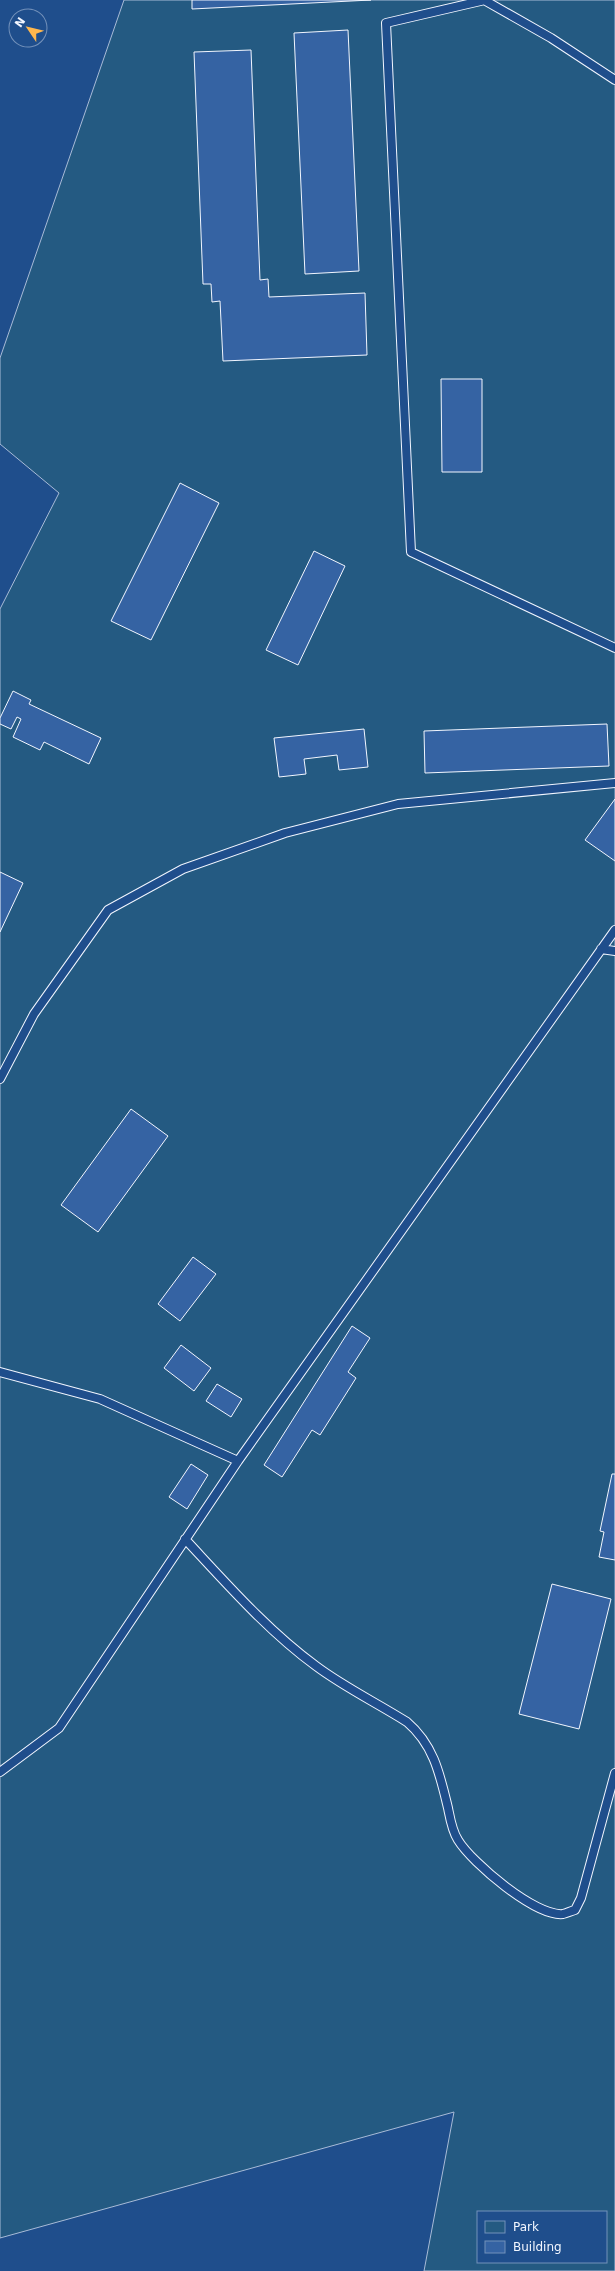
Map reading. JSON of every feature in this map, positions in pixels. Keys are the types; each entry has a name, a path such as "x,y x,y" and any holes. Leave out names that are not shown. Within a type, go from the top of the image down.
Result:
{"lane":[{"path":"615,80 551,38 485,0 386,23 411,552 615,648"},
{"path":"0,1078 34,1014 108,910 183,869 284,833 398,804 615,783"},
{"path":"0,1772 59,1728 238,1461 615,930"},
{"path":"601,950 615,951"},
{"path":"0,1372 100,1399 238,1461"},
{"path":"185,1539 222,1579 282,1637 317,1667 408,1722 418,1731 430,1748 438,1766 458,1840 476,1862 526,1901 549,1911 562,1914 575,1910 581,1898 615,1773"}],"green space":[{"path":"124,0 615,0 615,2271 424,2271 454,2112 0,2238 0,609 59,493 0,444 0,358"}],"building":[{"path":"192,0 371,0 192,9"},
{"path":"348,30 359,271 305,274 294,33"},
{"path":"251,50 260,280 268,279 269,297 365,293 367,355 223,361 220,301 212,302 211,284 203,284 194,52"},
{"path":"441,379 482,379 482,472 442,472"},
{"path":"180,483 219,503 151,640 111,621"},
{"path":"314,551 345,566 298,665 266,650"},
{"path":"13,691 31,700 29,704 101,738 89,764 44,742 40,750 13,737 21,719 17,717 11,729 0,724 0,718"},
{"path":"607,724 609,766 425,773 424,731"},
{"path":"364,729 368,767 339,770 337,755 304,759 306,774 279,777 274,738"},
{"path":"615,799 615,861 585,840"},
{"path":"0,872 23,883 0,932"},
{"path":"131,1109 168,1136 98,1232 61,1205"},
{"path":"193,1257 216,1274 180,1321 158,1304"},
{"path":"352,1326 370,1338 348,1372 356,1378 320,1435 312,1430 282,1477 264,1465"},
{"path":"181,1345 211,1368 194,1391 164,1368"},
{"path":"217,1384 242,1399 231,1417 206,1401"},
{"path":"191,1464 208,1475 187,1509 169,1497"},
{"path":"612,1474 615,1474 615,1560 599,1557 604,1532 600,1531"},
{"path":"552,1584 611,1599 579,1729 519,1714"}]}
